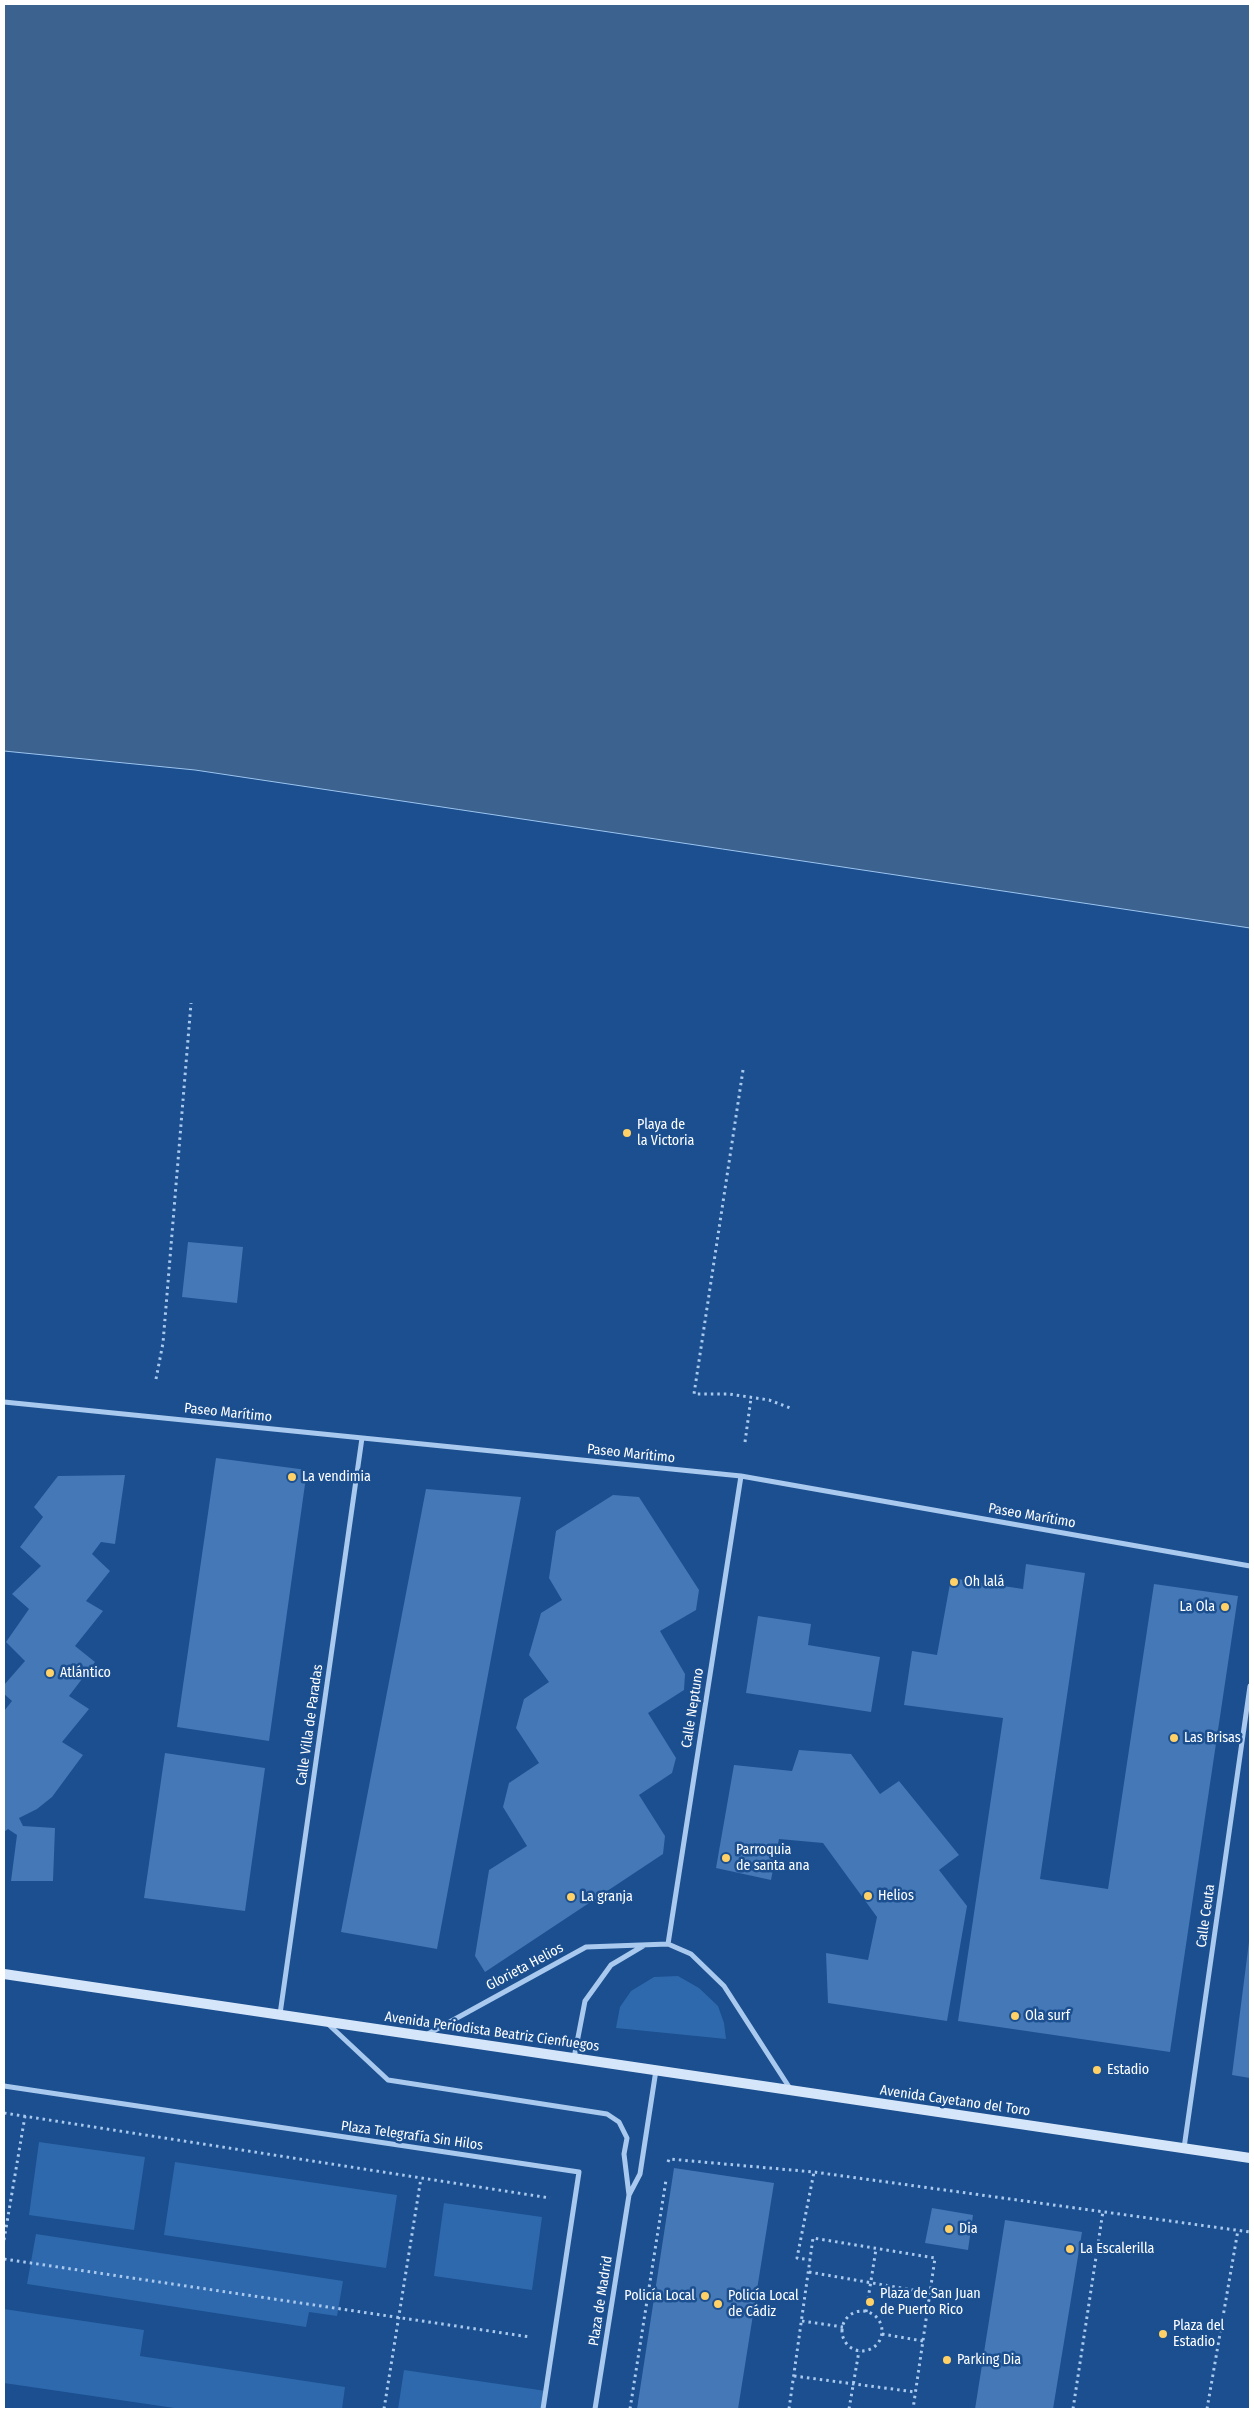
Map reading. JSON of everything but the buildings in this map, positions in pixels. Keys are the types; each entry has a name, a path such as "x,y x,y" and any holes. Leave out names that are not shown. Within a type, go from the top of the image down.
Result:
{"main road":[{"name":"Avenida Periodista Beatriz Cienfuegos","path":"4,1974 656,2070"},
{"name":"Avenida Cayetano del Toro","path":"656,2070 1250,2158"}],"street":[{"name":"Paseo Marítimo","path":"4,1402 741,1476 1250,1566"},
{"name":"Calle Villa de Paradas","path":"280,2014 362,1438"},
{"name":"Calle Neptuno","path":"668,1944 741,1476"},
{"name":"Calle Ceuta","path":"1184,2148 1250,1686"},
{"name":"Glorieta Helios","path":"424,2036 586,1947 668,1944 691,1954 724,1986 791,2090"},
{"name":"Glorieta Helios","path":"574,2058 585,2001 611,1965 643,1946"},
{"name":"Plaza de Madrid","path":"325,2021 388,2080 608,2114 619,2122 627,2138 624,2154 629,2195 596,2409"},
{"name":"Plaza de Madrid","path":"629,2195 640,2174 656,2070"},
{"name":"Plaza Telegrafía Sin Hilos","path":"4,2086 579,2172 543,2409"}],"path":[{"path":"156,1379 163,1342 191,1003"},
{"path":"743,1070 694,1394 729,1394 769,1400 793,1409"},
{"path":"745,1442 751,1398"},
{"path":"4,2113 551,2198"},
{"path":"4,2240 25,2116"},
{"path":"668,2168 669,2158 814,2172 1250,2232"},
{"path":"811,2260 797,2258 814,2172"},
{"path":"384,2409 421,2178"},
{"path":"630,2409 666,2178"},
{"path":"1073,2409 1103,2212"},
{"path":"1207,2409 1238,2230"},
{"path":"789,2409 813,2238 935,2258 913,2409"},
{"path":"866,2312 876,2248"},
{"path":"4,2259 539,2338"},
{"path":"809,2272 930,2293"},
{"path":"856,2312 866,2312 875,2316 879,2322 882,2334 876,2346 865,2351 859,2351 852,2348 844,2339 843,2326 850,2316 856,2312"},
{"path":"802,2321 843,2326"},
{"path":"882,2334 923,2341"},
{"path":"848,2409 859,2351"},
{"path":"794,2376 915,2392"}],"shaded area":[{"path":"4,4 1250,4 1250,928 195,770 4,751"},
{"path":"678,1976 699,1988 718,2006 724,2023 726,2039 616,2028 620,2007 631,1991 654,1977"},
{"path":"39,2142 145,2157 134,2230 29,2215"},
{"path":"175,2162 397,2195 386,2268 164,2235"},
{"path":"444,2203 542,2217 532,2290 434,2276"},
{"path":"36,2234 343,2281 337,2316 309,2312 306,2327 27,2284"},
{"path":"4,2309 144,2330 140,2356 345,2387 342,2409 181,2409 4,2383"},
{"path":"404,2370 546,2391 543,2409 398,2409"}],"place":[{"name":"Playa de la Victoria","path":"627,1133"},
{"name":"La vendimia","path":"292,1477"},
{"name":"Oh lalá","path":"954,1582"},
{"name":"La Ola","path":"1225,1607"},
{"name":"Atlántico","path":"50,1673"},
{"name":"Las Brisas","path":"1174,1738"},
{"name":"Parroquia de santa ana","path":"726,1858"},
{"name":"Helios","path":"868,1896"},
{"name":"La granja","path":"571,1897"},
{"name":"Ola surf","path":"1015,2016"},
{"name":"Estadio","path":"1097,2070"},
{"name":"Dia","path":"949,2229"},
{"name":"La Escalerilla","path":"1070,2249"},
{"name":"Policía Local","path":"705,2296"},
{"name":"Plaza de San Juan de Puerto Rico","path":"870,2302"},
{"name":"Policía Local de Cádiz","path":"718,2304"},
{"name":"Plaza del Estadio","path":"1163,2334"},
{"name":"Parking Dia","path":"947,2360"}]}
